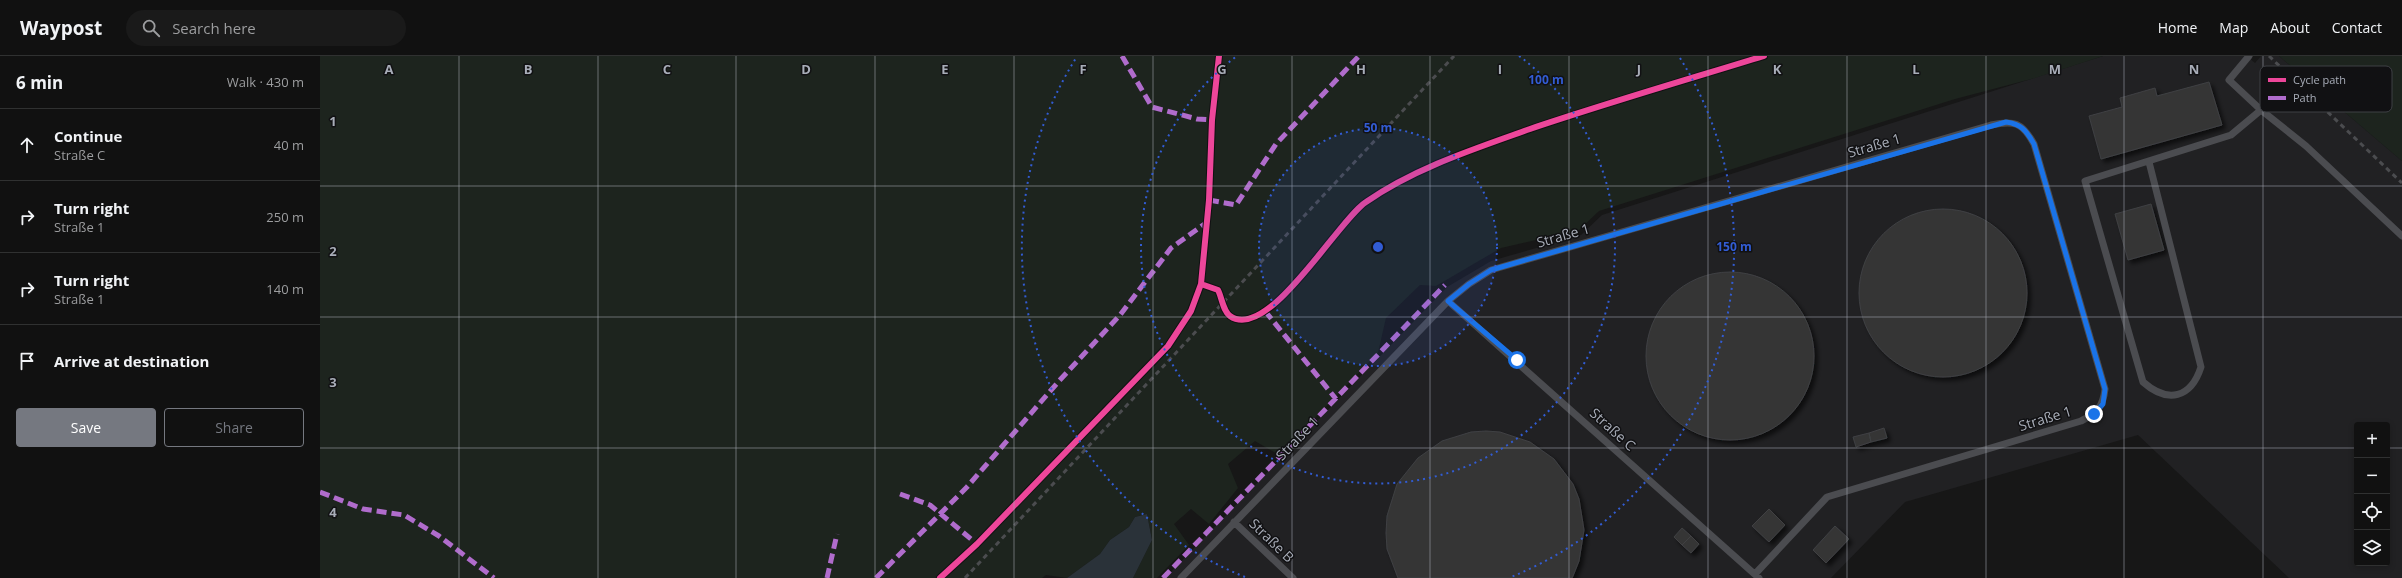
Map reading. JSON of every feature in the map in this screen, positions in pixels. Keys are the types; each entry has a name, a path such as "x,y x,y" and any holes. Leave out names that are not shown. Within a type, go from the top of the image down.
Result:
{"lane":[{"path":"2249,56 2229,80 2260,109"},
{"path":"2149,162 2202,367 2192,386 2184,393 2176,395 2157,392 2143,382 2085,181 2231,135 2260,111"},
{"path":"2264,112 2306,146 2402,236"},
{"name":"Straße 1","path":"1181,578 1448,301 1469,284 1491,270 1990,125 2006,122 2016,124 2026,130 2034,144 2105,389 2103,404 2094,414 2081,421 1827,497 1757,576"},
{"name":"Straße C","path":"1448,301 1757,576"},
{"name":"Straße B","path":"1234,522 1293,578"}],"shaded area":[{"path":"320,56 2103,56 2035,78 1955,99 1599,211 1579,230 1501,248 1436,286 1420,285 1386,318 1378,353 1279,455 1255,441 1228,464 1238,488 1209,524 1191,509 1174,524 1189,545 1157,578 1133,578 1152,540 1147,514 1135,517 1129,527 1110,540 1100,554 1067,578 1046,575 1042,578 320,578"},
{"path":"2103,56 2247,56 2255,63 2261,56 2279,56 2291,66 2260,66 2260,112 2345,112 2402,161 2402,578 2289,578 2138,435 1905,502 1831,578 1165,578 1447,287 1491,261 1581,235 1602,215"},
{"path":"2279,56 2402,56 2402,161 2345,112 2392,112 2392,66 2291,66"},
{"path":"1147,514 1152,540 1133,578 1067,578 1100,554 1110,540 1129,527 1135,517"}],"building":[{"path":"2209,82 2222,125 2101,159 2089,116 2122,107 2120,98 2155,88 2157,96"},
{"path":"2151,204 2164,250 2128,260 2115,214"},
{"path":"1935,209 1951,209 1975,215 1983,219 1996,228 2008,240 2021,261 2027,285 2027,301 2021,325 2013,340 1996,358 1975,371 1951,377 1935,377 1911,371 1896,363 1873,340 1865,325 1859,301 1859,285 1865,261 1873,246 1896,223 1911,215"},
{"path":"1722,272 1738,272 1762,278 1777,286 1790,296 1800,309 1808,324 1813,340 1813,372 1808,388 1800,403 1790,416 1777,426 1754,437 1738,440 1722,440 1698,434 1683,426 1670,416 1660,403 1649,380 1646,364 1646,348 1652,324 1660,309 1670,296 1683,286 1706,275"},
{"path":"1884,428 1887,438 1871,442 1869,433"},
{"path":"1471,432 1500,432 1530,442 1554,459 1573,484 1579,499 1584,530 1579,561 1572,578 1398,578 1387,549 1386,533 1387,516 1397,484 1418,458 1442,441"},
{"path":"1869,433 1871,442 1856,447 1853,437"},
{"path":"1769,509 1785,525 1769,542 1752,526"},
{"path":"1835,526 1849,539 1826,563 1813,550"},
{"path":"1682,528 1691,536 1682,545 1674,537"},
{"path":"1691,536 1699,544 1691,553 1682,545"}],"railway":[{"path":"965,578 1454,56"},
{"path":"2269,56 2279,66"},
{"path":"2328,112 2402,183"}],"marked path":[{"path":"1122,56 1152,107 1197,119 1212,120"},
{"path":"1209,200 1236,205 1276,144 1359,56"},
{"path":"876,578 967,487 1059,381 1120,315 1171,248 1206,223"},
{"path":"1163,578 1445,285"},
{"path":"1265,311 1336,399"},
{"path":"320,492 363,509 404,515 439,536 494,578"},
{"path":"900,494 930,505 977,544"},
{"path":"827,578 837,534"}],"cycle path":[{"path":"940,578 977,544 1168,346 1191,311 1201,284 1209,200 1212,120 1219,56"},
{"path":"1201,284 1218,290 1224,308 1230,316 1246,320 1263,312 1282,297 1302,276 1338,231 1366,202 1404,179 1445,160 1530,129 1764,56"}],"route":[{"path":"1517,360 1448,301 1469,284 1491,270 1990,125 2006,122 2016,124 2026,130 2034,144 2105,389 2103,404 2094,414"}]}
